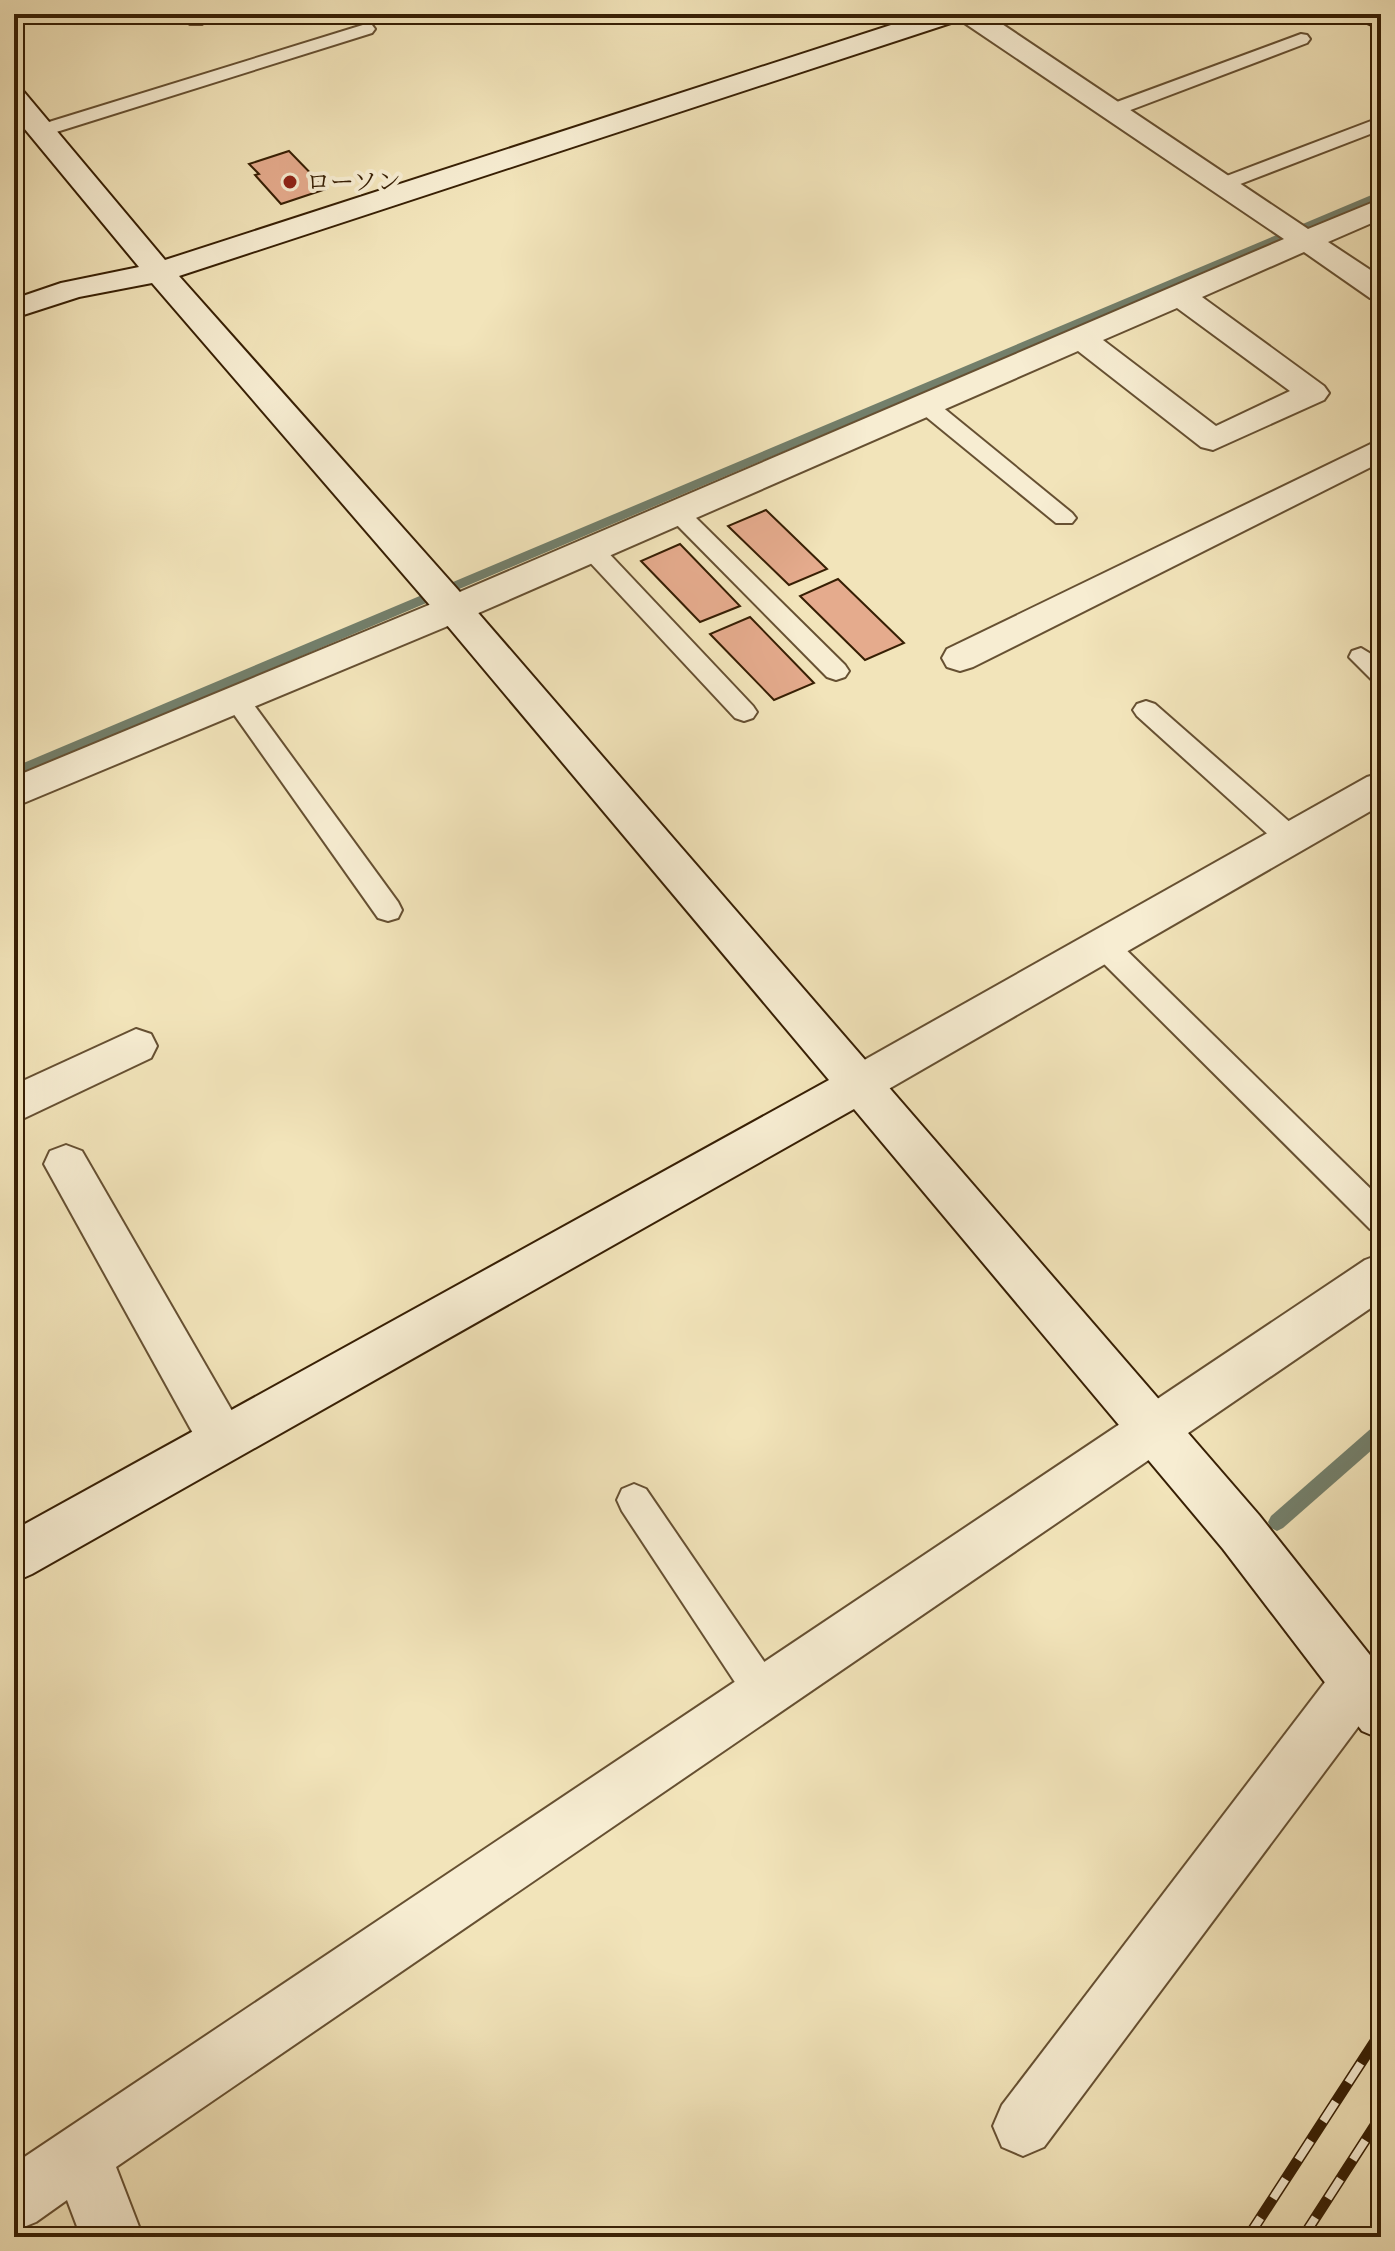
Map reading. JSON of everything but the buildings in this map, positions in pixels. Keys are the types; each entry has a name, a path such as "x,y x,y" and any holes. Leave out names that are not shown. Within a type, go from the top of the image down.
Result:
{"street":[{"path":"14,309 72,289 159,272 951,14"},
{"path":"969,14 1381,291"},
{"path":"1369,14 1381,21"},
{"path":"14,98 159,272 454,609 1241,1532 1369,1698 1023,2126"},
{"path":"14,793 592,550 1381,208"},
{"path":"1079,337 1213,440 1313,393 1178,294"},
{"path":"960,658 1381,449"},
{"path":"14,1557 1380,789"},
{"path":"14,1105 136,1046"},
{"path":"66,1164 222,1439"},
{"path":"14,2200 1381,1275"},
{"path":"81,2155 112,2237"}],"lane":[{"path":"43,130 366,29"},
{"path":"1113,110 1301,39"},
{"path":"1223,184 1371,127"},
{"path":"927,406 1064,518"},
{"path":"678,513 836,671"},
{"path":"592,550 744,712"},
{"path":"1361,657 1381,674"},
{"path":"237,700 388,910"},
{"path":"1146,710 1291,839"},
{"path":"1104,946 1381,1219"},
{"path":"634,1500 763,1692"}],"waterway":[{"path":"14,773 1381,194"},
{"path":"1277,1522 1381,1431"}],"railway":[{"path":"1248,2237 1381,2032"},
{"path":"1303,2237 1381,2116"}],"place":[{"name":"ローソン","path":"290,182"}]}
